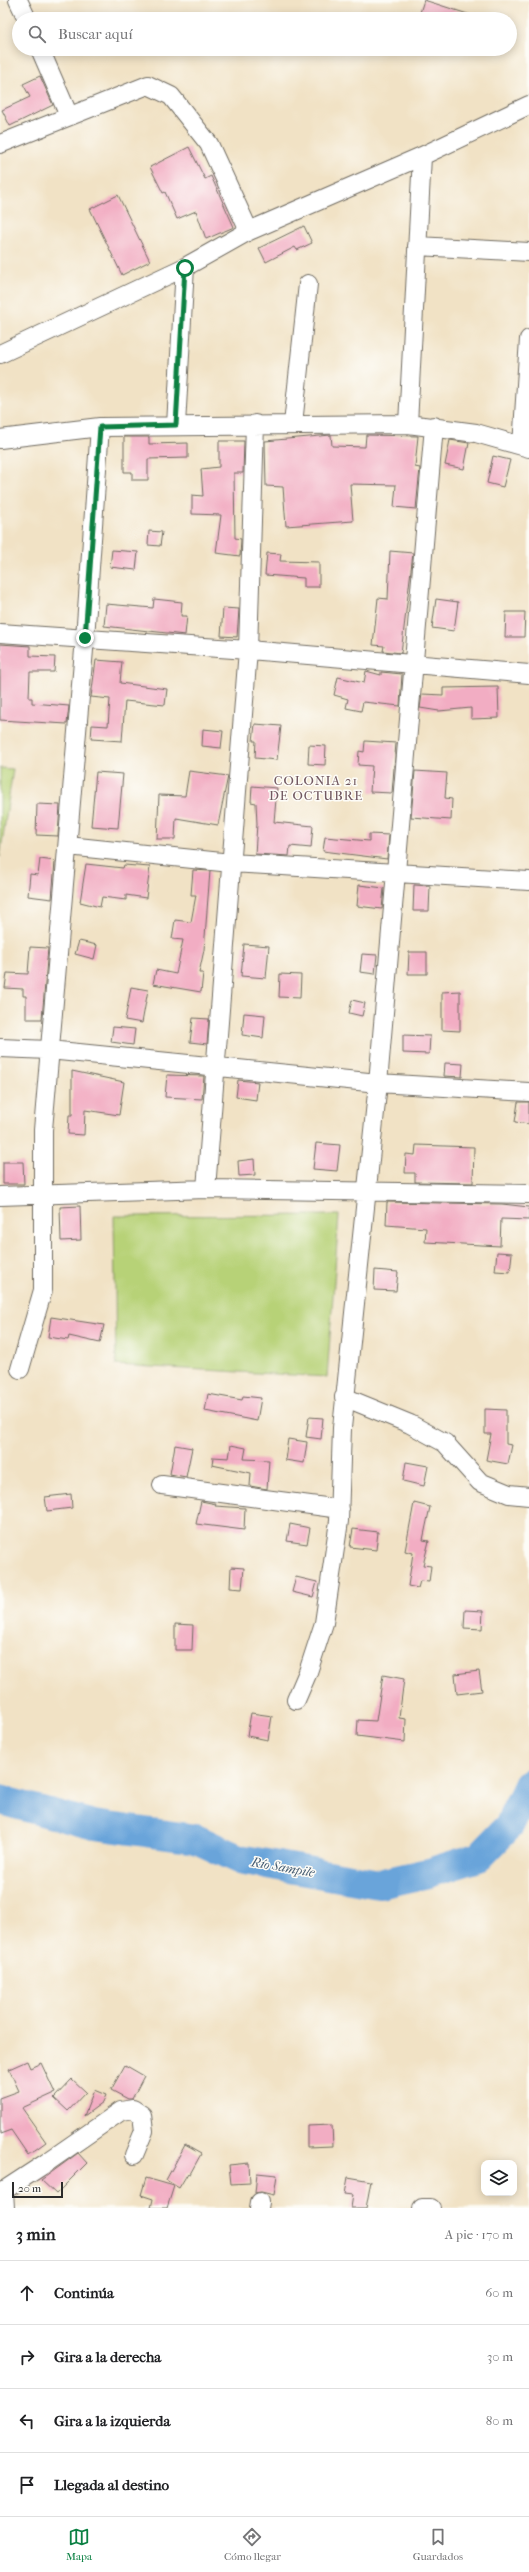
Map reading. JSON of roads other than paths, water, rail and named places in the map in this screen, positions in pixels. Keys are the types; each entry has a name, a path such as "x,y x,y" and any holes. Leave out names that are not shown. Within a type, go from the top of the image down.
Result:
{"street":[{"path":"18,0 24,12"},
{"path":"43,56 69,116"},
{"path":"0,144 148,85 171,96 209,144 249,231"},
{"path":"0,354 185,268 249,231 422,156 529,105"},
{"path":"408,424 422,156"},
{"path":"417,246 529,252"},
{"path":"176,425 185,268"},
{"path":"293,424 308,284"},
{"path":"0,439 100,427 255,424 408,424 434,426 476,433 525,447 529,339"},
{"path":"206,1189 217,1066 248,650 255,424"},
{"path":"296,1700 308,1672 324,1623 340,1509 344,1398 378,1083 434,426"},
{"path":"20,1369 43,1290 43,1130 85,638 100,427"},
{"path":"0,633 248,650 529,674"},
{"path":"68,846 231,863 529,881"},
{"path":"0,1048 49,1050 378,1083 529,1092"},
{"path":"0,1196 206,1189 529,1194"},
{"path":"344,1398 410,1424 445,1443 480,1482 509,1494 529,1496"},
{"path":"162,1485 340,1509"},
{"path":"3,2197 120,2111 133,2109 142,2115 144,2131 134,2155"},
{"path":"422,2208 431,2208"}],"waterway":[{"name":"Río Sampile","path":"0,1800 94,1825 196,1839 239,1859 379,1884 428,1873 479,1857 509,1826 529,1783"}],"district":[{"name":"COLONIA 21 DE OCTUBRE","path":"316,788"}]}
